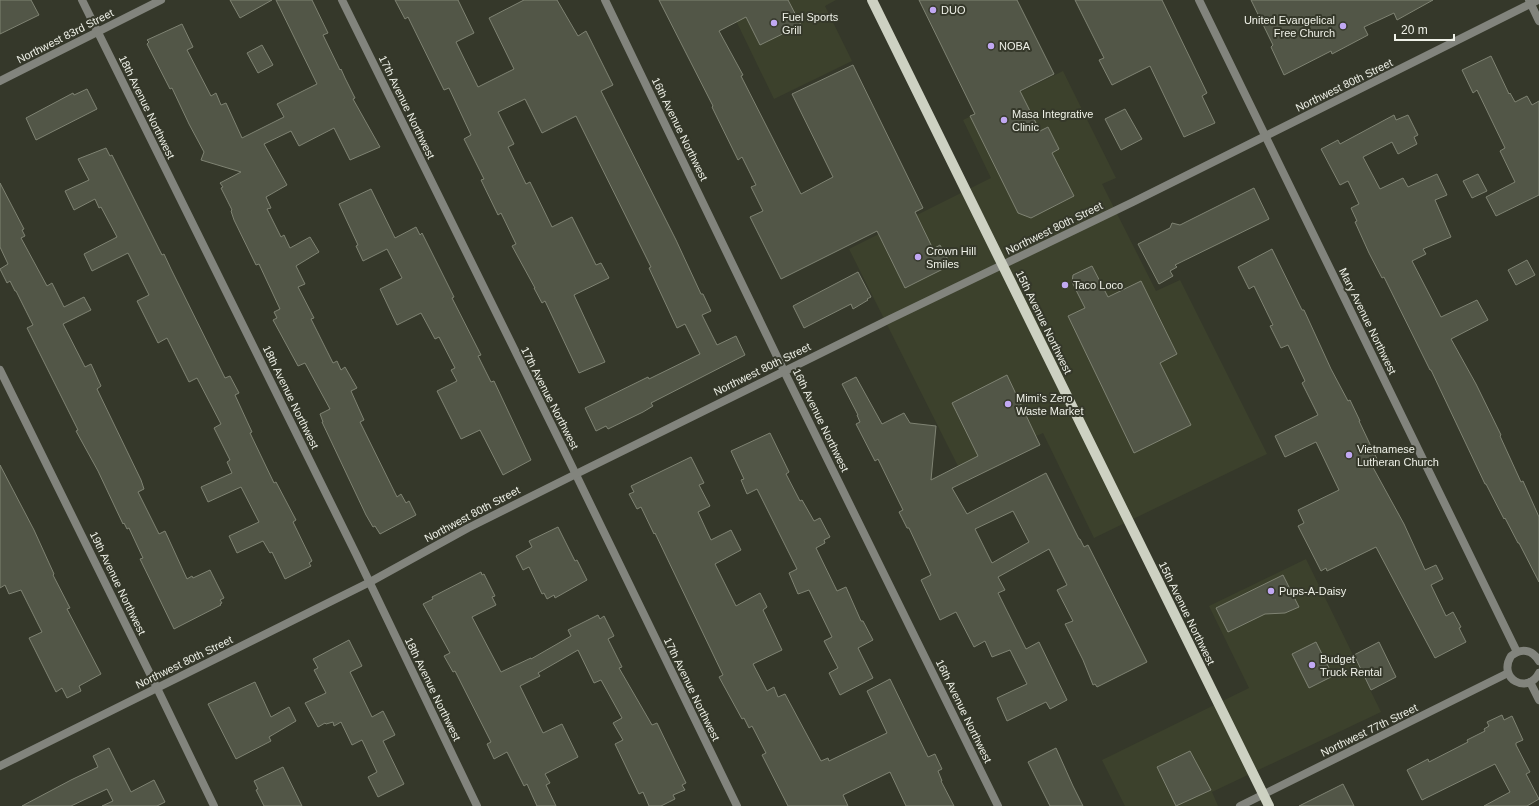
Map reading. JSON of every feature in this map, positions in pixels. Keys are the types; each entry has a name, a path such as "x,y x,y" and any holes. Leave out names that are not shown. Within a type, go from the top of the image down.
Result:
{"main road":[{"name":"15th Avenue Northwest","path":"872,0 1269,806"}],"street":[{"name":"18th Avenue Northwest","path":"82,0 370,582 477,806"},
{"name":"Northwest 83rd Street","path":"0,81 161,0"},
{"name":"17th Avenue Northwest","path":"342,0 576,474 737,806"},
{"name":"16th Avenue Northwest","path":"605,0 784,371 998,806"},
{"name":"Mary Avenue Northwest","path":"1199,0 1517,652"},
{"name":"Northwest 80th Street","path":"0,766 370,582 468,528 576,474 1266,136 1533,1"},
{"path":"1533,1 1539,21"},
{"name":"19th Avenue Northwest","path":"0,370 158,688 214,806"},
{"path":"1539,659 1532,652 1526,650 1517,652 1511,656 1507,666 1508,673 1513,680 1518,683 1523,684 1530,682 1537,677 1539,673"},
{"name":"Northwest 77th Street","path":"1240,806 1508,673"},
{"path":"1530,682 1539,700"}],"shaded area":[{"path":"726,0 836,0 825,6 852,61 774,99"},
{"path":"1063,71 1116,178 1102,184 1156,291 1180,280 1267,454 1094,538 1043,433 961,472 849,249 991,178 963,120"},
{"path":"1306,559 1381,712 1212,792 1218,806 1125,806 1102,760 1249,688 1209,606"}],"building":[{"path":"0,0 31,0 39,15 0,34"},
{"path":"230,0 272,0 240,18"},
{"path":"276,0 312,0 328,33 323,35 355,98 353,99 380,147 350,160 334,128 299,146 291,131 264,144 287,185 266,197 271,208 267,209 281,237 284,235 290,248 310,237 319,252 296,266 305,284 298,287 314,318 311,319 333,363 337,361 341,370 345,367 357,388 351,391 364,420 360,422 397,497 401,494 406,503 409,501 416,515 380,534 375,526 373,527 366,515 322,422 320,414 330,409 305,363 298,366 273,320 277,318 274,312 280,309 259,264 256,265 234,220 232,210 221,188 223,187 220,183 241,172 201,160 204,152 172,88 170,89 147,44 149,42 147,40 182,24 193,47 187,50 211,96 216,93 221,105 226,103 242,138 284,117 277,104 317,84"},
{"path":"395,0 458,0 474,33 456,42 478,87 514,69 489,18 524,0 557,0 578,36 586,31 613,85 601,91 676,240 701,294 703,294 711,311 702,315 717,345 736,336 745,355 651,403 653,406 643,412 608,429 606,426 596,431 585,408 648,377 649,379 700,354 685,324 677,328 649,268 651,267 576,116 542,133 525,99 498,112 514,144 508,147 526,184 530,182 552,227 572,217 596,265 601,263 609,278 574,295 605,362 579,373 545,301 542,303 512,246 516,244 501,213 498,215 481,180 484,179 464,139 471,135 449,88 444,90 408,17 405,19"},
{"path":"659,0 788,0 801,25 760,45 746,17 719,31 743,75 741,76 801,194 833,177 792,94 853,65 923,208 915,212 933,249 940,245 951,265 905,288 877,231 781,279 750,217 763,211 751,187 756,185 742,157 738,160 712,107 713,106"},
{"path":"919,0 1017,0 1054,74 1020,91 1040,131 1048,127 1059,149 1052,153 1074,196 1031,218 1018,213 970,116 975,114"},
{"path":"1075,0 1162,0 1207,93 1202,96 1215,123 1184,137 1150,66 1112,85 1099,60 1104,58"},
{"path":"1251,0 1433,0 1397,20 1394,13 1364,27 1368,35 1332,54 1331,51 1284,75 1271,47 1273,45"},
{"path":"262,45 273,65 258,73 247,53"},
{"path":"1491,56 1509,94 1510,93 1515,102 1527,96 1532,105 1539,101 1539,195 1496,216 1486,197 1515,182 1500,151 1505,148 1477,90 1473,93 1462,70"},
{"path":"87,89 97,109 36,140 26,118 73,93 74,95"},
{"path":"1125,109 1142,139 1121,150 1105,119"},
{"path":"1394,115 1396,120 1408,115 1418,135 1414,137 1417,144 1398,154 1392,142 1363,157 1380,189 1403,178 1408,187 1437,174 1447,195 1435,200 1451,237 1423,249 1426,254 1412,261 1441,317 1477,300 1488,320 1451,339 1476,384 1501,435 1500,436 1521,482 1523,481 1539,517 1539,582 1519,543 1485,484 1431,370 1384,277 1382,278 1369,253 1355,222 1357,221 1351,208 1359,204 1348,181 1340,185 1321,149 1338,140 1340,144"},
{"path":"106,148 110,156 112,155 162,255 164,254 225,378 230,376 239,393 235,395 252,432 250,433 274,483 276,482 296,520 293,522 312,561 309,563 311,566 285,579 272,552 270,553 263,541 237,553 229,536 259,522 241,487 208,502 201,487 232,473 227,462 230,460 214,428 221,424 197,378 189,382 167,338 158,343 137,301 149,295 128,253 92,271 84,254 117,237 95,199 74,210 65,191 89,180 78,159"},
{"path":"1478,174 1487,191 1472,198 1463,181"},
{"path":"0,183 24,229 22,230 25,236 21,238 47,286 52,283 64,307 84,297 91,310 63,324 85,367 91,364 101,386 97,389 141,480 144,489 138,492 159,534 165,531 187,579 192,576 193,578 210,570 224,598 220,600 222,603 220,604 221,605 174,629 140,559 143,558 129,528 127,529 124,523 123,524 98,471 76,431 78,430 27,328 33,325 16,291 10,281 7,283 0,269 8,264 0,247"},
{"path":"1254,188 1269,219 1175,265 1177,267 1170,271 1173,276 1159,284 1138,244 1170,228 1172,223 1180,225"},
{"path":"371,189 395,238 416,227 420,235 422,233 454,297 452,298 481,355 478,356 491,382 494,381 531,460 503,475 480,430 461,439 437,391 457,381 451,370 455,368 439,337 435,339 421,313 397,325 380,289 402,278 387,249 363,261 356,246 358,245 339,204"},
{"path":"1272,249 1302,310 1304,310 1331,369 1348,401 1350,400 1377,459 1370,462 1404,524 1425,570 1436,565 1443,579 1431,585 1446,616 1453,612 1461,627 1459,628 1466,642 1435,658 1376,547 1327,571 1326,568 1321,571 1298,526 1304,523 1298,510 1339,490 1316,442 1285,457 1275,436 1318,415 1302,383 1305,381 1288,345 1281,348 1270,326 1273,325 1254,286 1249,289 1238,267"},
{"path":"1527,260 1535,275 1516,285 1508,270"},
{"path":"1092,266 1108,297 1141,281 1177,354 1160,363 1191,425 1134,453 1068,316 1085,308 1072,282 1073,275"},
{"path":"858,272 871,297 853,309 851,304 804,328 793,306"},
{"path":"1007,375 1040,445 952,488 967,514 1046,473 1079,539 1084,547 1088,545 1147,662 1097,687 1095,684 1093,685 1083,660 1065,624 1073,621 1057,590 1067,585 1049,549 998,577 1005,590 998,593 1026,649 1039,642 1067,700 1050,709 1046,702 1007,721 997,698 1027,684 1010,650 992,657 985,641 974,647 956,612 940,620 921,580 931,575 909,528 907,528 899,512 903,510 878,459 875,461 856,424 860,422 858,415 842,384 856,377 882,424 904,413 910,423 936,426 931,480 978,456 952,403","holes":["1013,511 1029,542 992,563 975,529"]},
{"path":"770,433 789,472 786,474 800,501 802,500 814,521 820,518 830,537 824,540 825,543 816,548 837,591 846,587 861,621 863,621 873,640 858,648 873,678 840,695 829,673 838,668 824,641 832,637 809,590 798,594 789,573 797,569 757,489 747,494 741,480 744,479 731,451"},
{"path":"691,457 704,483 699,485 710,506 698,512 711,540 731,530 741,550 715,564 736,606 760,593 767,607 763,610 782,650 753,664 767,691 774,687 778,697 785,694 821,761 828,758 829,761 887,733 867,691 890,679 928,757 935,754 942,769 938,771 941,781 954,806 906,806 890,772 843,795 848,806 788,806 762,755 766,753 752,726 749,728 744,718 742,719 719,677 723,675 655,533 654,534 641,507 637,509 629,494 634,492 631,486"},
{"path":"0,465 34,530 54,574 53,575 70,608 67,609 101,674 79,686 81,691 67,698 62,688 56,692 29,638 42,632 21,590 9,594 5,585 0,588"},
{"path":"558,527 575,561 577,560 587,580 555,598 554,595 547,599 544,593 542,594 529,567 523,570 516,556 532,547 529,541"},
{"path":"481,572 482,575 484,574 495,596 492,597 496,605 472,617 501,672 531,659 571,636 568,630 598,615 600,619 604,616 614,636 608,639 622,667 619,668 652,725 657,723 686,783 682,785 685,790 673,795 675,799 661,806 649,806 643,792 639,794 615,744 623,740 613,723 622,718 601,680 594,683 578,650 538,673 540,676 520,686 543,733 562,724 578,757 545,774 550,783 546,785 556,806 537,806 527,784 524,786 507,752 494,759 487,744 491,742 455,671 453,672 444,656 450,653 423,604 433,599 432,597"},
{"name":"Pups-A-Daisy","path":"1283,575 1299,607 1285,613 1265,614 1228,632 1216,608"},
{"path":"349,640 362,666 350,672 372,717 383,711 395,735 383,741 404,784 378,797 368,777 377,772 362,740 352,745 341,722 334,726 333,722 325,723 318,727 305,703 326,693 314,670 318,668 313,659"},
{"name":"Budget Truck Rental","path":"1316,642 1333,676 1309,688 1292,654"},
{"path":"1379,642 1396,677 1371,690 1354,655"},
{"path":"255,682 271,717 289,707 296,721 269,737 271,741 236,759 208,704"},
{"path":"1502,715 1504,720 1512,716 1523,740 1516,743 1516,745 1530,772 1526,774 1539,799 1527,806 1484,806 1510,792 1495,764 1422,800 1407,770 1428,759 1429,762 1468,742 1467,740 1485,731 1484,729 1489,726 1487,722"},
{"path":"109,748 131,792 154,780 165,802 157,806 102,806 113,801 107,789 71,806 22,806 98,767 93,756"},
{"path":"1056,748 1083,806 1050,806 1028,762"},
{"path":"1190,751 1211,790 1176,806 1157,767"},
{"path":"283,767 302,806 264,806 256,790 258,789 254,781"},
{"path":"1343,784 1354,806 1299,806"}],"place":[{"name":"DUO","path":"933,10"},
{"name":"Fuel Sports Grill","path":"774,23"},
{"name":"United Evangelical Free Church","path":"1343,26"},
{"name":"NOBA","path":"991,46"},
{"name":"Masa Integrative Clinic","path":"1004,120"},
{"name":"Crown Hill Smiles","path":"918,257"},
{"name":"Taco Loco","path":"1065,285"},
{"name":"Mimi’s Zero Waste Market","path":"1008,404"},
{"name":"Vietnamese Lutheran Church","path":"1349,455"},
{"name":"Pups-A-Daisy","path":"1271,591"},
{"name":"Budget Truck Rental","path":"1312,665"}]}
